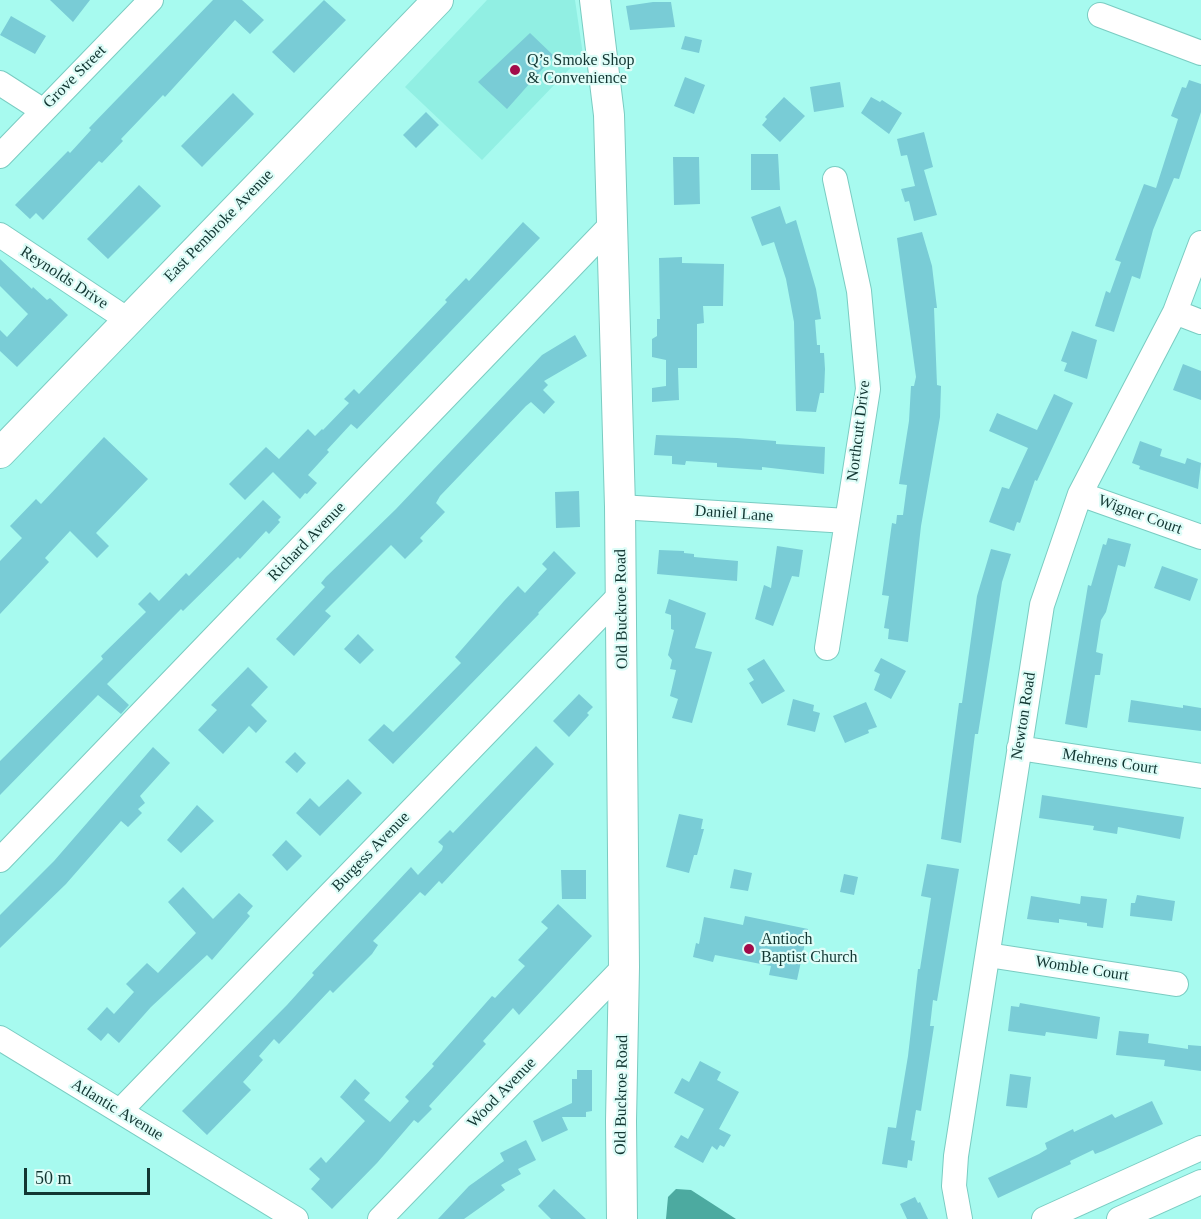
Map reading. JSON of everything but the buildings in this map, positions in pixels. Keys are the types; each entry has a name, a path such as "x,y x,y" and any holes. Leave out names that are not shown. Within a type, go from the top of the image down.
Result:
{"main road":[{"name":"East Pembroke Avenue","path":"0,453 438,0"},
{"name":"Old Buckroe Road","path":"595,0 609,115 622,593 624,967 622,1219"}],"street":[{"name":"Grove Street","path":"0,156 42,110 151,0"},
{"path":"1100,15 1201,53"},
{"path":"0,83 42,110"},
{"name":"Northcutt Drive","path":"827,648 868,389 859,291 835,179"},
{"name":"Richard Avenue","path":"0,860 613,224"},
{"name":"Reynolds Drive","path":"0,235 128,320"},
{"name":"Newton Road","path":"960,1219 954,1186 956,1156 1042,605 1080,494 1175,312 1201,243"},
{"path":"1175,312 1201,322"},
{"name":"Wigner Court","path":"1080,494 1201,537"},
{"name":"Daniel Lane","path":"620,507 847,521"},
{"name":"Burgess Avenue","path":"120,1111 622,593"},
{"name":"Mehrens Court","path":"1019,748 1201,776"},
{"name":"Womble Court","path":"988,955 1176,984"},
{"name":"Wood Avenue","path":"380,1219 624,967"},
{"name":"Atlantic Avenue","path":"0,1038 296,1219"},
{"path":"1044,1219 1201,1148"},
{"path":"1119,1219 1201,1182"}],"shaded area":[{"path":"487,0 575,0 583,55 482,160 405,87"}],"water":[{"path":"676,1189 691,1190 736,1219 666,1219 668,1197"}],"place":[{"name":"Q’s Smoke Shop & Convenience","path":"515,70"},
{"name":"Antioch Baptist Church","path":"749,949"}]}
